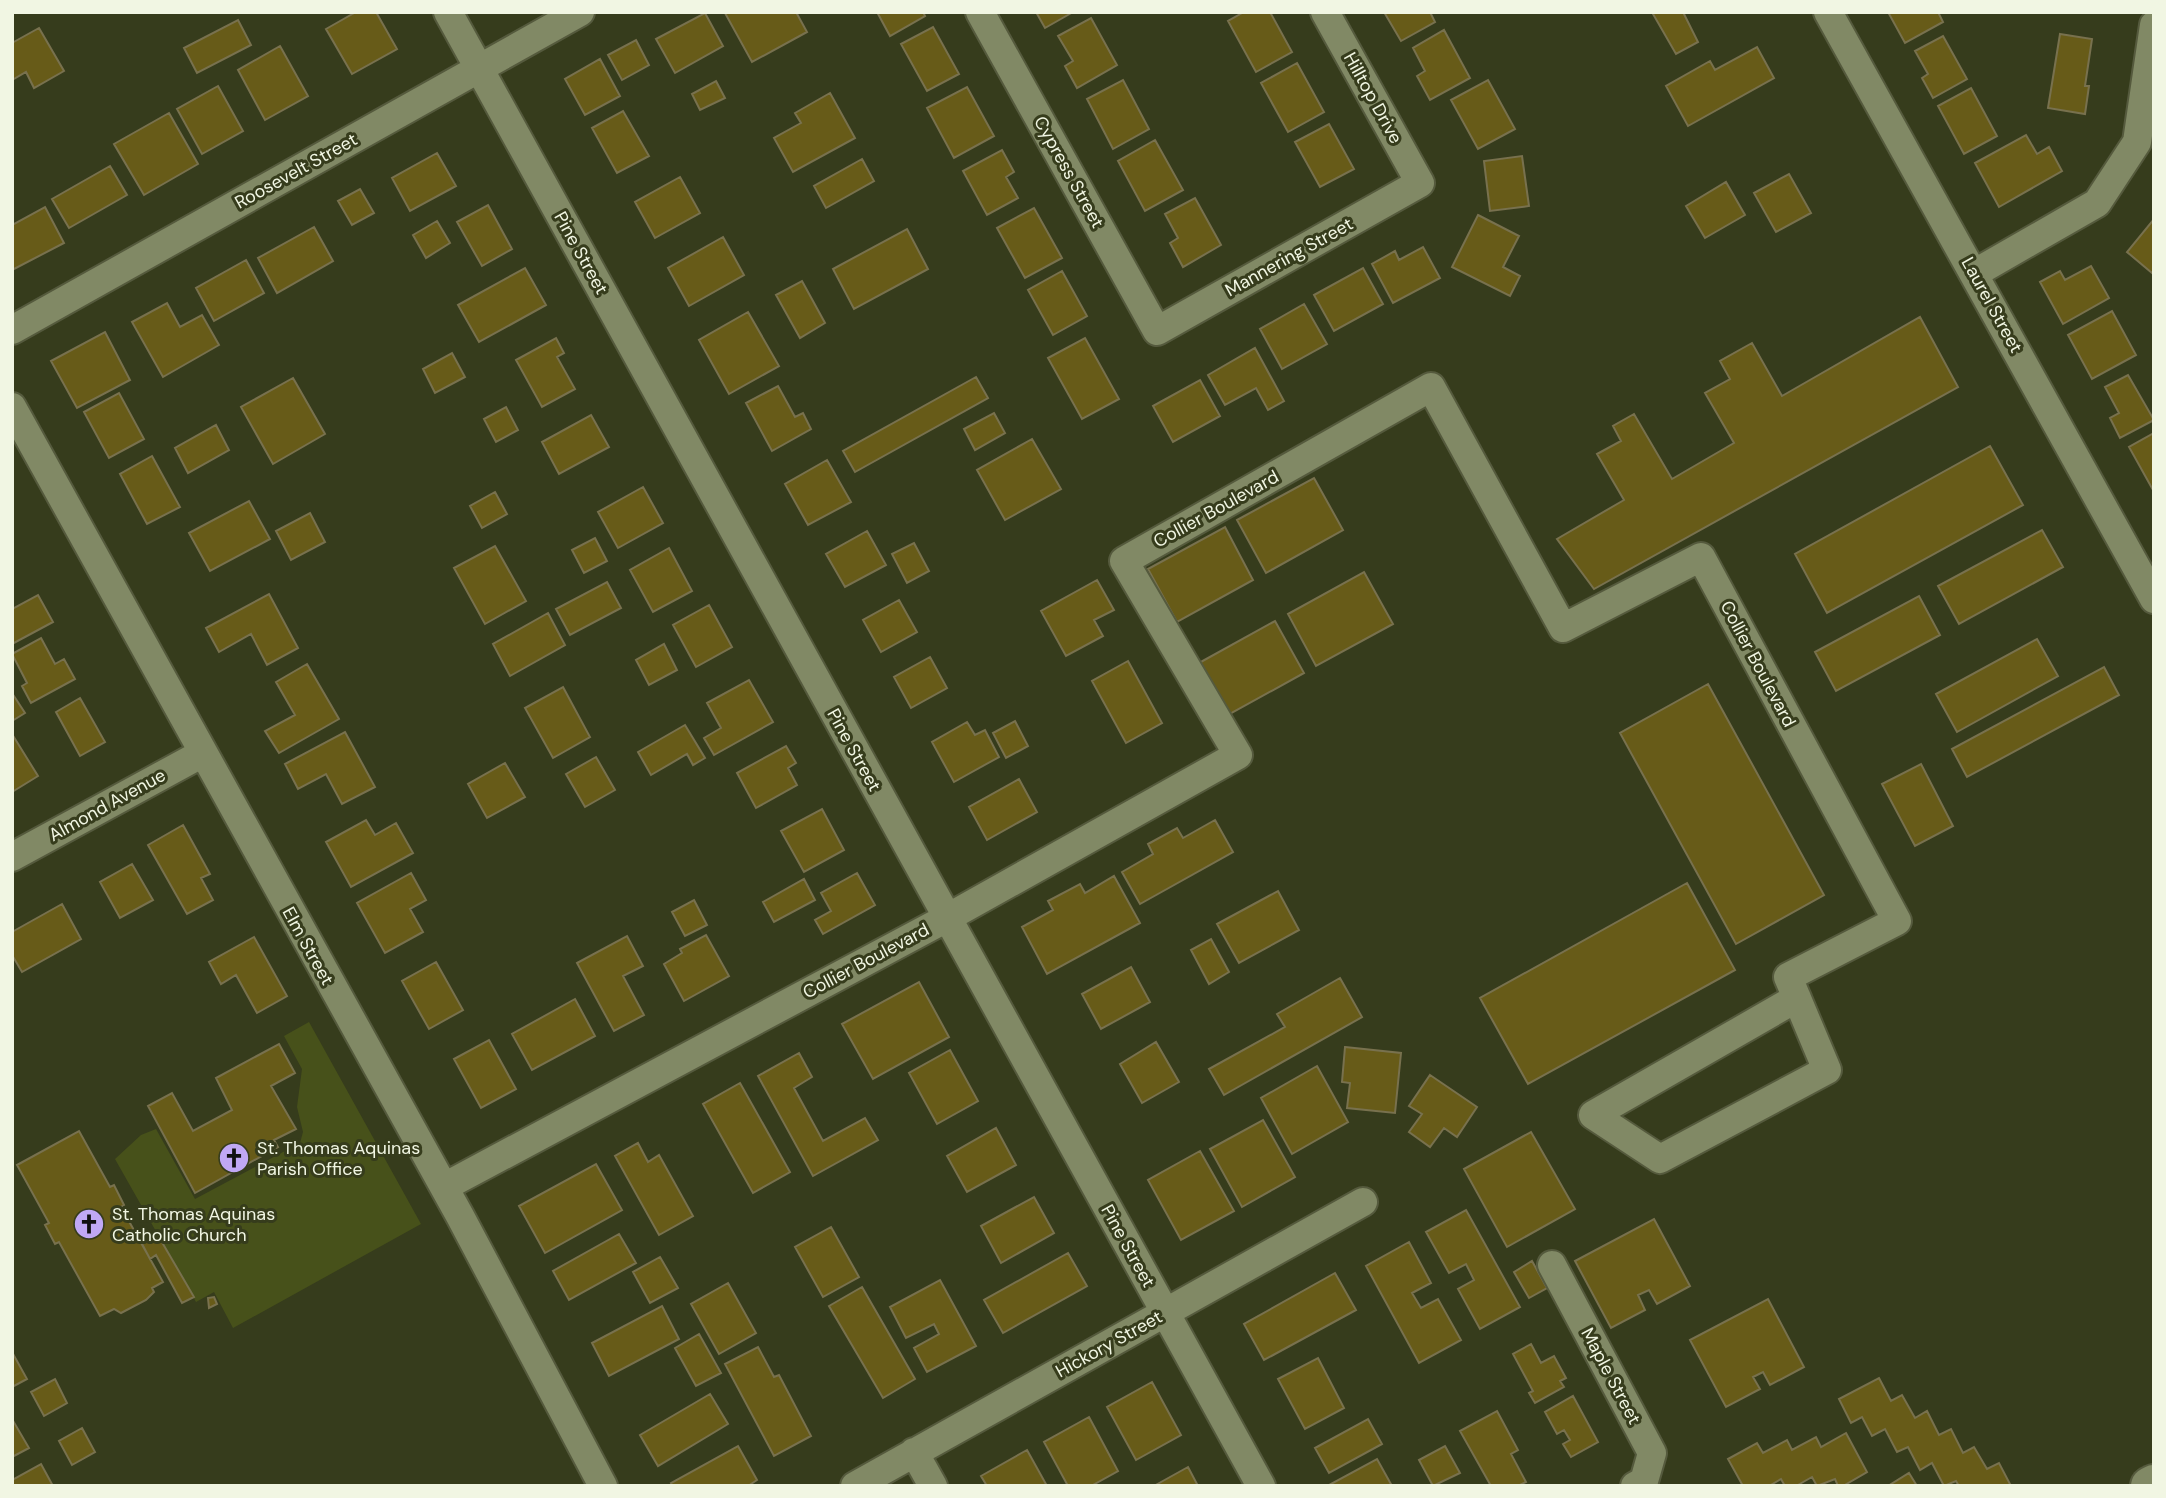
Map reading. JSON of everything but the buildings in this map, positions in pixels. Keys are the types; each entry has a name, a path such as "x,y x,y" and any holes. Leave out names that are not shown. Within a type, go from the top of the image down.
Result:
{"street":[{"name":"Pine Street","path":"448,12 1261,1486"},
{"name":"Roosevelt Street","path":"12,330 580,12"},
{"name":"Cypress Street","path":"980,12 1157,331"},
{"name":"Hilltop Drive","path":"1325,12 1420,183"},
{"name":"Laurel Street","path":"1828,12 2154,600"},
{"path":"1975,273 2097,203 2137,142 2154,24"},
{"name":"Mannering Street","path":"1157,331 1420,183"},
{"name":"Collier Boulevard","path":"444,1187 947,918 1238,755 1124,561 1431,387 1563,628 1700,557 1897,921 1788,976 1827,1070 1660,1159 1592,1115 1797,998"},
{"name":"Elm Street","path":"12,407 444,1187 603,1486"},
{"name":"Almond Avenue","path":"12,857 203,753"},
{"name":"Hickory Street","path":"855,1486 1363,1202"},
{"name":"Maple Street","path":"1552,1265 1652,1453 1644,1481 1635,1486"},
{"path":"914,1452 933,1486"}],"green space":[{"path":"309,1022 421,1224 233,1328 214,1292 196,1302 115,1159 141,1135 156,1129 195,1199 300,1143 303,1132 297,1107 302,1069 284,1036"}],"place":[{"name":"St. Thomas Aquinas Parish Office","path":"234,1158"},
{"name":"St. Thomas Aquinas Catholic Church","path":"89,1224"}]}
